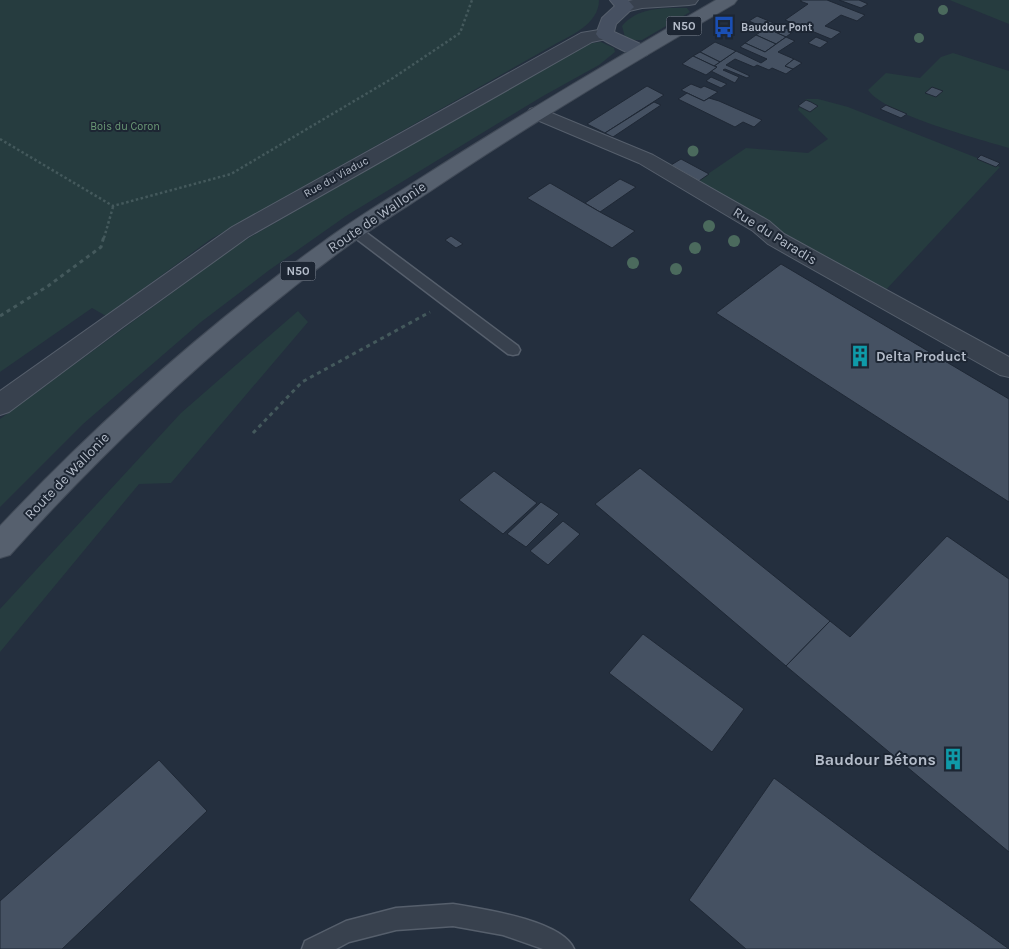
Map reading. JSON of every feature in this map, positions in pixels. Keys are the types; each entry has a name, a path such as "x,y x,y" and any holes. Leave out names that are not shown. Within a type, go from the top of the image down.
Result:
{"main road":[{"name":"Route de Wallonie","path":"0,546 124,419 189,358 256,303 354,231 537,113 728,0"},
{"path":"622,4 608,22 605,34 641,52"}],"street":[{"path":"622,4 689,0"},
{"name":"Rue du Viaduc","path":"0,404 240,232 587,37 605,34"},
{"name":"Rue du Paradis","path":"537,113 646,159 761,226 776,239 1009,368"}],"lane":[{"path":"354,231 513,350"},
{"path":"313,949 346,932 396,919 453,914 503,924 544,938 563,949"}],"path":[{"path":"0,139 113,206 231,174 393,78 460,33 472,0"},
{"path":"0,316 48,286 101,247 113,206"},
{"path":"253,433 302,382 449,301"}],"green space":[{"name":"Bois du Coron","path":"0,0 599,0 598,9 589,23 574,34 211,239 106,316 92,308 0,372"},
{"path":"950,0 1009,0 1009,24 952,1"},
{"path":"687,8 690,12 642,40 625,37 622,26 642,12 657,9"},
{"path":"601,42 614,48 615,52 599,65 543,96 346,216 268,271 201,322 83,424 0,507 0,419 240,243 586,44"},
{"path":"953,53 1009,71 1009,148 912,117 878,99 868,90 886,73 920,78 941,57"},
{"path":"806,99 818,99 848,107 1000,167 883,293 696,182 746,148 808,153 828,139 798,110"},
{"path":"298,311 308,322 171,483 139,484 0,652 0,609 181,413"}],"building":[{"path":"827,0 865,15 857,21 841,15 825,26 841,32 831,39 785,20 808,4 800,1"},
{"path":"839,0 859,0 868,4 861,8"},
{"path":"757,16 783,27 775,32 749,21"},
{"path":"783,27 794,31 786,37 775,32"},
{"path":"766,28 786,37 776,44 756,35"},
{"path":"756,35 776,44 765,52 745,43"},
{"path":"786,37 795,41 778,52 794,59 785,66 793,69 786,74 772,68 769,70 757,65 754,67 735,59 726,65 750,76 747,78 725,69 723,70 739,77 735,83 711,71 717,67 714,66 736,51 761,63 767,59 740,47 745,43 765,52"},
{"path":"816,37 828,42 820,48 808,43"},
{"path":"715,42 736,51 720,62 700,52"},
{"path":"700,52 720,62 714,66 693,56"},
{"path":"693,56 717,67 706,75 682,64"},
{"path":"794,59 802,63 793,69 785,66"},
{"path":"711,77 727,84 721,88 706,81"},
{"path":"691,84 701,88 704,86 718,92 704,101 681,90"},
{"path":"647,86 664,95 605,133 587,124"},
{"path":"932,87 943,91 936,97 925,93"},
{"path":"687,93 704,101 709,98 719,101 762,120 754,127 743,122 735,127 678,99"},
{"path":"806,100 818,106 810,112 798,106"},
{"path":"654,102 661,105 613,137 605,133"},
{"path":"886,105 907,114 901,118 880,109"},
{"path":"981,155 1000,163 996,167 977,159"},
{"path":"681,159 709,174 699,181 671,165"},
{"path":"620,179 636,187 600,212 585,203"},
{"path":"550,183 635,231 612,248 527,198"},
{"path":"451,236 463,244 456,248 445,240"},
{"name":"Delta Product","path":"781,264 1009,399 1009,502 716,313"},
{"path":"640,468 830,621 786,666 595,504"},
{"path":"494,471 537,503 503,534 459,500"},
{"path":"541,502 559,514 526,547 507,534"},
{"path":"563,521 580,534 548,565 530,551"},
{"name":"Baudour Bétons","path":"947,536 1009,579 1009,852 786,666 830,621 850,637"},
{"path":"643,634 744,709 712,752 609,673"},
{"path":"159,760 207,811 62,949 0,949 0,901"},
{"path":"774,778 1009,949 746,949 689,900"}],"place":[{"name":"Baudour Pont","path":"724,27"},
{"name":"Delta Product","path":"860,356"},
{"name":"Baudour Bétons","path":"953,759"}]}
